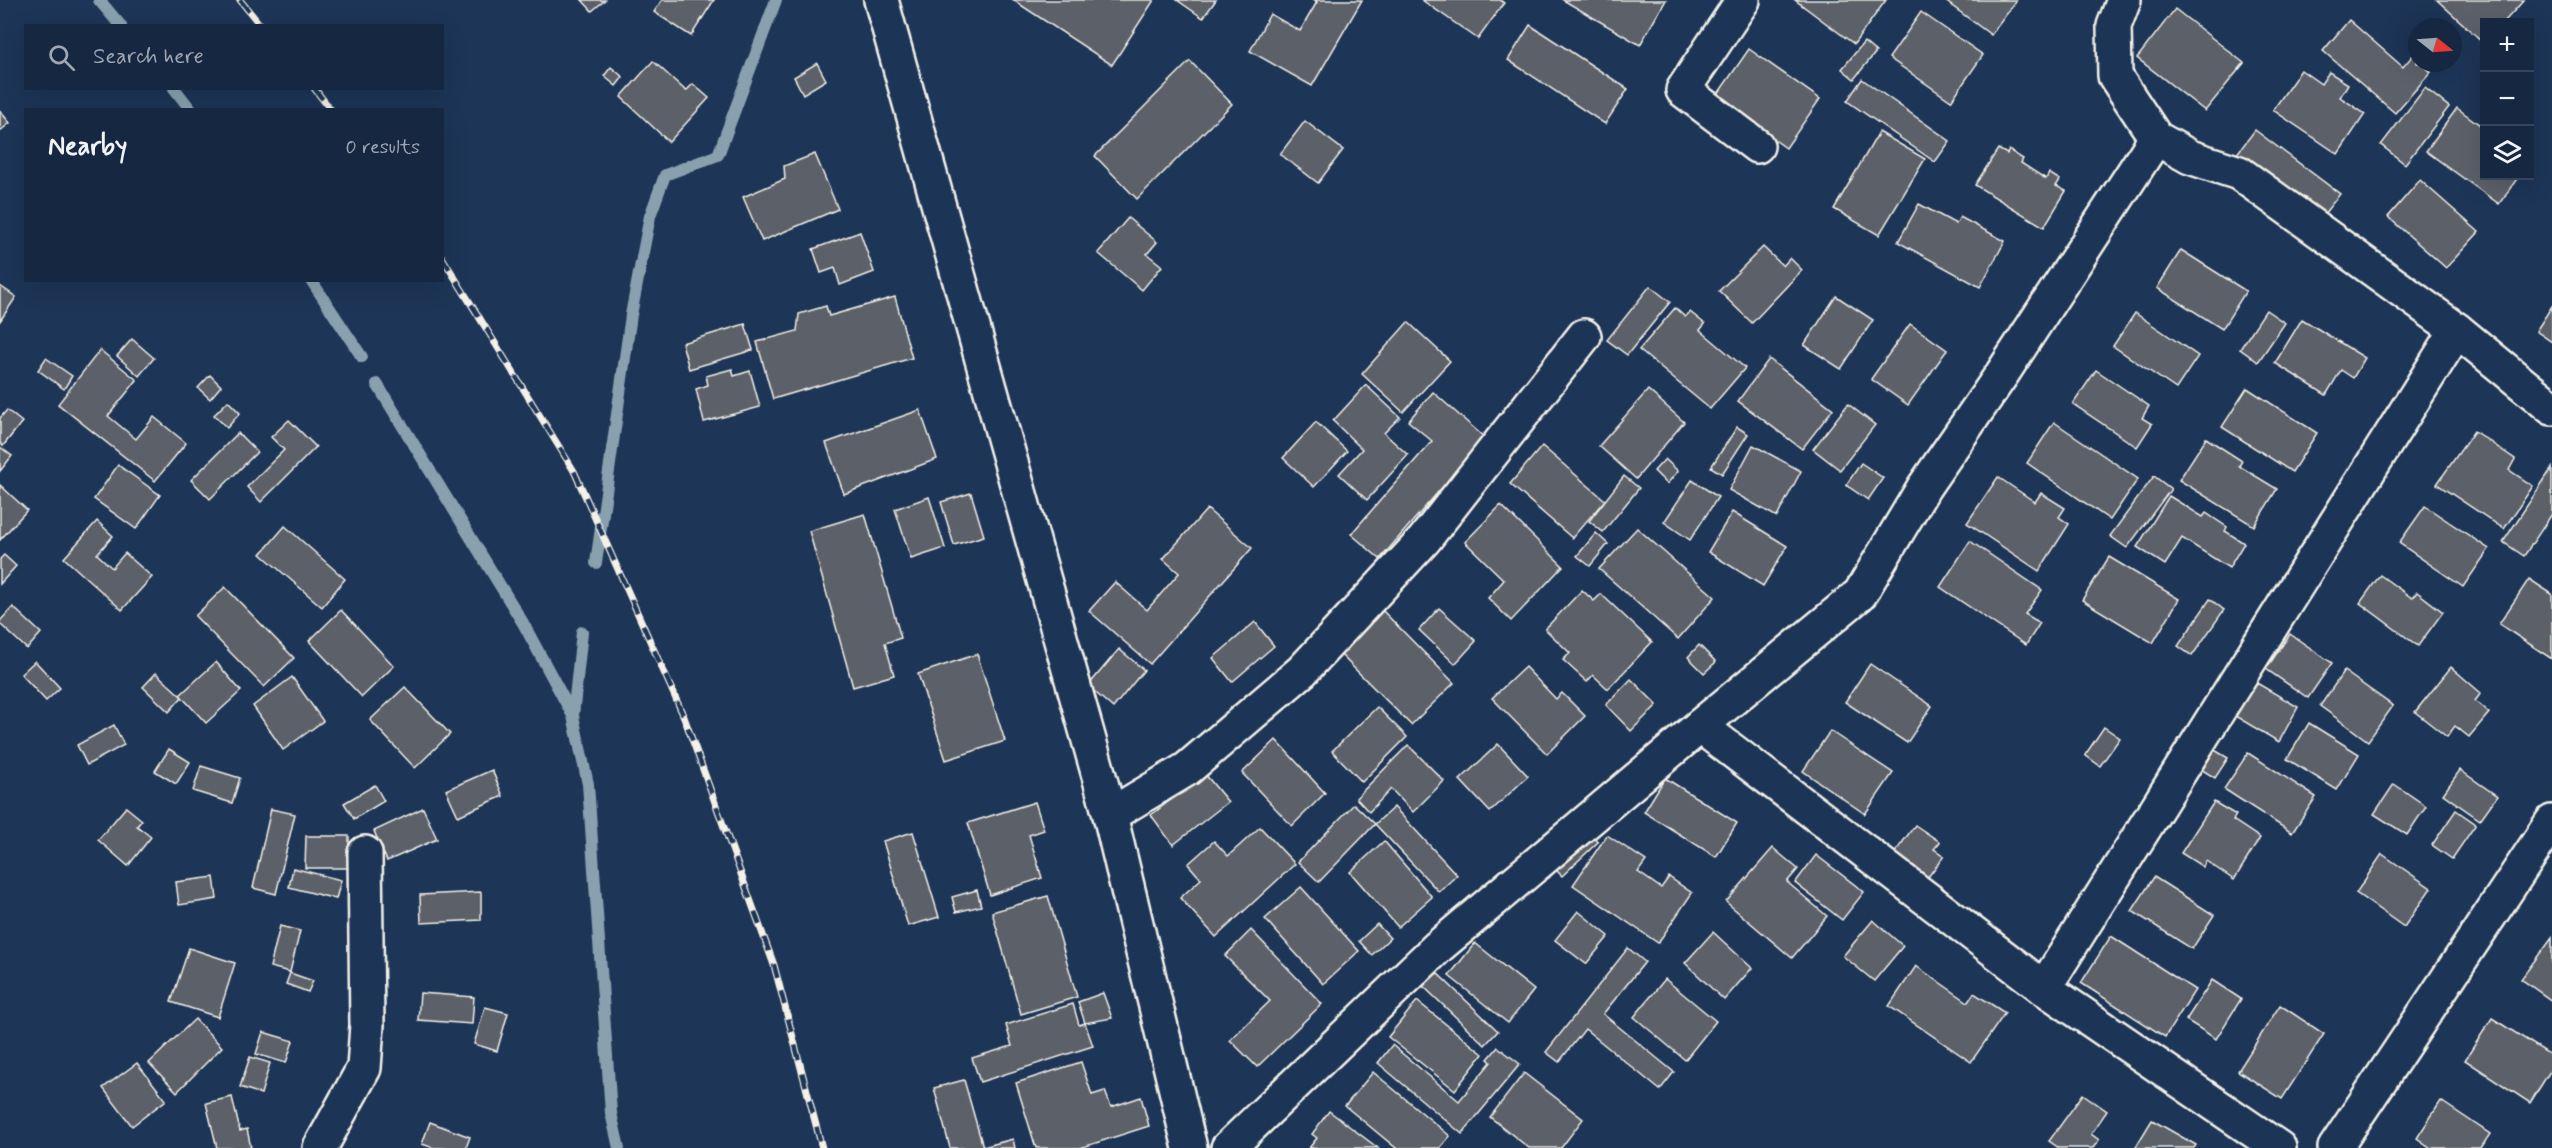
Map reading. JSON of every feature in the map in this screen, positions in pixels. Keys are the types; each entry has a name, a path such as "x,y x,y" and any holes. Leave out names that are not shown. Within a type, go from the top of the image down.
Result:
{"street":[{"path":"881,0 1110,815 1190,1148"},
{"path":"1743,0 1683,90 1756,146"},
{"path":"2124,0 2114,26 2115,76 2156,138 2190,156 2239,173 2457,330 2552,408"},
{"path":"1228,1148 1438,947 1860,594 1924,487 2156,138"},
{"path":"2044,988 2457,330"},
{"path":"1110,815 1187,769 1302,671 1424,540 1584,336"},
{"path":"1700,726 2044,988 2280,1148"},
{"path":"2335,1148 2552,822"},
{"path":"320,1148 364,1068 367,1025 365,853"}],"building":[{"path":"582,0 605,0 592,11"},
{"path":"662,0 714,0 691,36 654,12"},
{"path":"1013,0 1154,0 1112,65"},
{"path":"1177,0 1216,0 1203,18"},
{"path":"1313,0 1362,0 1312,86 1250,51 1270,14 1300,31 1317,2"},
{"path":"1422,0 1500,0 1504,3 1478,39"},
{"path":"1563,0 1666,0 1640,45"},
{"path":"1795,0 1886,0 1854,44"},
{"path":"1944,0 2017,0 1991,35"},
{"path":"2437,0 2524,0 2508,18 2480,18 2480,39 2462,23 2462,18 2457,18"},
{"path":"2175,9 2244,63 2205,111 2137,58"},
{"path":"1921,12 1983,55 1951,101 1889,58"},
{"path":"2349,20 2403,67 2408,61 2408,72 2431,72 2395,113 2323,51"},
{"path":"1530,25 1628,89 1605,124 1508,60"},
{"path":"1864,42 1876,52 1854,79 1842,69"},
{"path":"1749,49 1820,99 1786,148 1715,98"},
{"path":"653,61 686,91 693,84 709,98 669,142 621,97"},
{"path":"1190,61 1232,104 1137,199 1095,156"},
{"path":"817,63 826,80 803,94 794,77"},
{"path":"611,67 623,77 616,86 604,76"},
{"path":"2301,70 2321,84 2329,72 2348,84 2340,97 2365,114 2338,154 2273,110"},
{"path":"1862,79 1950,141 1935,162 1847,101"},
{"path":"2425,88 2449,107 2405,164 2381,145"},
{"path":"2457,108 2480,125 2480,180 2516,180 2499,204 2426,151"},
{"path":"0,111 10,123 0,131"},
{"path":"1305,121 1343,150 1318,183 1280,154"},
{"path":"2255,130 2340,194 2320,219 2236,155"},
{"path":"1879,132 1925,159 1879,235 1834,209"},
{"path":"1998,149 2007,154 2009,150 2023,159 2021,163 2046,179 2049,173 2060,180 2056,186 2066,191 2044,227 1975,185"},
{"path":"815,154 838,209 762,241 743,197 785,179 784,166"},
{"path":"2420,180 2479,232 2446,268 2388,217"},
{"path":"1919,204 1956,224 1960,217 2005,241 1980,287 1898,242"},
{"path":"1128,218 1157,242 1147,254 1162,266 1142,290 1098,253"},
{"path":"860,232 874,272 840,285 835,268 821,273 813,249"},
{"path":"1763,247 1783,266 1790,258 1802,270 1752,323 1719,291"},
{"path":"2181,250 2246,291 2222,329 2157,288"},
{"path":"0,286 16,297 0,321"},
{"path":"1650,286 1670,302 1627,355 1607,340"},
{"path":"1836,296 1873,320 1841,369 1804,345"},
{"path":"895,297 912,358 773,399 757,342 797,331 799,314 826,306 829,316"},
{"path":"2552,306 2552,342 2536,331"},
{"path":"1675,308 1685,317 1690,312 1705,324 1700,330 1745,368 1710,409 1639,350"},
{"path":"2266,310 2285,323 2258,362 2240,349"},
{"path":"2135,313 2198,356 2176,389 2113,346"},
{"path":"2302,319 2365,358 2353,378 2341,370 2326,395 2275,363"},
{"path":"1408,322 1450,361 1403,412 1362,374"},
{"path":"745,324 753,350 689,369 682,343"},
{"path":"1910,324 1947,350 1908,405 1871,379"},
{"path":"132,339 154,358 139,376 117,356"},
{"path":"100,350 137,380 108,416 136,439 154,417 186,443 155,481 58,404"},
{"path":"46,358 72,376 64,389 38,370"},
{"path":"1769,359 1833,409 1802,449 1738,401"},
{"path":"732,369 734,376 750,371 760,407 704,422 696,389 708,385 706,376"},
{"path":"2096,370 2149,406 2142,418 2152,424 2137,447 2073,404"},
{"path":"210,375 221,386 210,399 198,388"},
{"path":"1366,385 1400,417 1384,433 1408,455 1367,500 1339,474 1362,449 1333,421"},
{"path":"2247,388 2317,433 2292,472 2222,427"},
{"path":"1648,390 1684,422 1636,479 1599,446"},
{"path":"1433,392 1485,438 1380,559 1351,534 1432,441 1408,421"},
{"path":"228,401 240,413 227,428 214,415"},
{"path":"1848,404 1875,425 1840,470 1813,449"},
{"path":"7,410 22,422 3,446 0,443 0,418"},
{"path":"920,410 937,459 844,494 826,443"},
{"path":"289,420 316,447 261,502 247,487 284,450 271,437"},
{"path":"1316,422 1347,451 1314,487 1283,458"},
{"path":"2054,422 2138,479 2110,520 2027,463"},
{"path":"1737,427 1748,434 1722,474 1711,467"},
{"path":"2474,431 2515,459 2509,470 2533,486 2504,529 2437,484"},
{"path":"238,433 257,452 210,499 191,480"},
{"path":"2206,438 2242,461 2239,466 2277,489 2254,526 2179,480"},
{"path":"1753,445 1801,471 1777,517 1729,490"},
{"path":"1542,446 1605,500 1572,538 1510,484"},
{"path":"0,447 12,456 0,471"},
{"path":"1665,459 1678,471 1667,484 1654,471"},
{"path":"1861,463 1883,478 1868,500 1846,485"},
{"path":"118,465 160,495 136,529 94,499"},
{"path":"2552,468 2552,514 2524,556 2503,542"},
{"path":"1624,476 1639,488 1603,532 1589,521"},
{"path":"2154,476 2171,489 2127,548 2110,536"},
{"path":"1998,477 2035,502 2041,493 2065,508 2059,517 2069,524 2039,571 1967,523"},
{"path":"1692,480 1718,497 1690,540 1664,522"},
{"path":"0,485 27,510 0,540"},
{"path":"971,493 984,536 954,545 941,502"},
{"path":"2169,496 2203,517 2206,513 2227,527 2225,531 2244,543 2229,568 2182,538 2165,565 2137,547"},
{"path":"929,497 945,548 911,559 895,509"},
{"path":"1501,505 1563,566 1511,621 1488,598 1504,580 1465,542"},
{"path":"2425,506 2489,549 2463,587 2399,543"},
{"path":"1207,509 1252,548 1150,664 1089,611 1115,582 1147,610 1179,573 1163,559"},
{"path":"1732,512 1787,546 1763,586 1708,552"},
{"path":"865,514 901,638 885,643 894,675 853,687 809,531"},
{"path":"97,521 113,536 97,554 112,568 125,553 152,577 122,610 64,558"},
{"path":"285,526 345,579 322,607 261,554"},
{"path":"1637,528 1715,597 1678,639 1599,569"},
{"path":"1596,533 1608,544 1590,566 1577,556"},
{"path":"1970,541 2042,590 2025,614 2040,623 2026,645 1940,587"},
{"path":"4,555 16,566 0,584 0,559"},
{"path":"2109,557 2179,599 2153,643 2082,600"},
{"path":"2380,575 2412,598 2417,592 2443,612 2418,646 2360,603"},
{"path":"2529,579 2552,594 2552,659 2499,624"},
{"path":"225,587 294,658 264,687 195,616"},
{"path":"1582,590 1594,601 1601,594 1652,642 1608,689 1593,675 1587,682 1563,660 1570,653 1545,629"},
{"path":"2210,599 2224,610 2192,656 2178,646"},
{"path":"13,607 41,633 27,649 0,624 0,621"},
{"path":"1439,608 1476,641 1455,664 1419,630"},
{"path":"1381,609 1454,683 1411,725 1338,652"},
{"path":"341,610 394,666 362,697 309,641"},
{"path":"1255,622 1274,646 1232,682 1213,658"},
{"path":"2290,634 2332,663 2308,698 2266,669"},
{"path":"1699,645 1716,662 1704,673 1688,657"},
{"path":"1119,649 1144,670 1113,708 1088,686"},
{"path":"977,654 1005,741 946,760 918,674"},
{"path":"35,661 60,688 46,701 21,674"},
{"path":"216,662 241,691 206,723 180,695"},
{"path":"1870,664 1932,706 1907,743 1845,702"},
{"path":"1525,667 1556,699 1562,693 1585,716 1547,754 1492,698"},
{"path":"2451,667 2481,693 2475,701 2489,713 2469,737 2455,726 2447,737 2415,712"},
{"path":"2344,671 2393,706 2368,741 2320,706"},
{"path":"156,673 182,697 169,712 143,687"},
{"path":"292,677 323,721 283,750 253,706"},
{"path":"1631,679 1657,705 1631,731 1606,705"},
{"path":"2255,682 2298,707 2279,742 2235,716"},
{"path":"405,687 450,734 415,768 370,720"},
{"path":"1377,707 1407,737 1362,782 1332,751"},
{"path":"2309,723 2359,754 2337,790 2287,759"},
{"path":"114,725 124,745 87,765 77,745"},
{"path":"2104,727 2120,738 2100,766 2085,755"},
{"path":"1830,731 1893,773 1865,814 1803,771"},
{"path":"1276,740 1325,793 1292,826 1242,773"},
{"path":"1498,744 1528,776 1490,812 1460,780"},
{"path":"1408,745 1444,781 1413,812 1391,789 1369,812 1356,798"},
{"path":"2208,746 2228,758 2215,778 2196,766"},
{"path":"169,749 190,762 176,784 155,771"},
{"path":"2248,753 2316,797 2292,833 2224,789"},
{"path":"201,766 240,778 232,803 193,791"},
{"path":"492,770 503,796 458,816 446,790"},
{"path":"2460,770 2497,796 2480,820 2443,794"},
{"path":"1205,774 1228,802 1173,845 1151,815"},
{"path":"1665,778 1737,823 1716,857 1644,812"},
{"path":"2394,784 2426,806 2407,835 2374,814"},
{"path":"375,785 384,801 354,819 344,803"},
{"path":"1035,802 1044,830 1029,835 1042,878 990,895 968,823"},
{"path":"2214,802 2236,815 2233,820 2260,838 2234,880 2206,861 2203,867 2181,853"},
{"path":"1354,804 1375,824 1319,882 1298,862"},
{"path":"126,807 142,820 137,826 151,837 128,866 98,840"},
{"path":"1394,807 1457,875 1439,892 1375,824"},
{"path":"423,808 437,839 387,861 374,831"},
{"path":"271,809 295,814 276,894 253,888"},
{"path":"2456,810 2476,824 2452,859 2432,845"},
{"path":"1915,825 1940,842 1934,849 1944,856 1922,885 1889,861"},
{"path":"1260,827 1295,864 1216,937 1180,898 1201,879 1188,864 1214,841 1228,856"},
{"path":"1583,827 1598,842 1562,876 1556,870 1549,878 1540,869"},
{"path":"913,832 939,917 908,926 883,841"},
{"path":"1607,835 1646,861 1638,872 1661,888 1669,877 1692,893 1658,943 1573,885"},
{"path":"306,836 349,836 349,868 305,868"},
{"path":"1384,841 1432,897 1398,927 1350,872"},
{"path":"1773,848 1798,869 1787,882 1827,916 1792,958 1726,902"},
{"path":"2382,854 2431,888 2404,927 2356,893"},
{"path":"1816,855 1864,892 1842,920 1795,883"},
{"path":"293,868 341,880 336,899 289,887"},
{"path":"214,877 217,899 179,905 176,882"},
{"path":"2154,877 2214,915 2192,949 2132,911"},
{"path":"1301,887 1359,951 1323,984 1265,919"},
{"path":"977,890 981,906 956,912 952,897"},
{"path":"481,892 481,920 421,923 420,895"},
{"path":"1048,896 1077,997 1021,1014 992,912"},
{"path":"1578,911 1609,936 1586,964 1555,940"},
{"path":"1873,920 1903,946 1874,981 1843,956"},
{"path":"1377,924 1390,938 1372,955 1359,941"},
{"path":"280,926 300,931 290,972 270,967"},
{"path":"1251,930 1322,1004 1257,1067 1230,1040 1270,1001 1225,956"},
{"path":"1713,932 1752,968 1724,1000 1685,963"},
{"path":"2111,936 2195,990 2165,1037 2081,983"},
{"path":"2552,937 2552,1001 2521,979"},
{"path":"1475,943 1534,990 1508,1023 1449,976"},
{"path":"189,948 235,963 218,1017 171,1002"},
{"path":"1628,948 1645,962 1603,1014 1674,1072 1660,1090 1585,1029 1559,1062 1546,1052"},
{"path":"1916,966 1968,1002 1974,993 2005,1013 1971,1062 1889,1006"},
{"path":"1435,971 1498,1031 1485,1045 1422,985"},
{"path":"290,973 313,981 308,992 286,984"},
{"path":"1665,979 1716,1021 1685,1060 1634,1017"},
{"path":"2212,980 2241,999 2216,1039 2186,1020"},
{"path":"420,993 474,997 472,1024 418,1020"},
{"path":"1103,993 1112,1018 1085,1023 1078,1002"},
{"path":"1417,1001 1483,1054 1455,1090 1388,1037"},
{"path":"1073,1004 1079,1025 1085,1023 1093,1046 980,1082 972,1058 1012,1046 1006,1025"},
{"path":"2280,1005 2324,1034 2282,1099 2238,1071"},
{"path":"485,1007 508,1013 497,1051 474,1044"},
{"path":"2492,1018 2552,1056 2552,1068 2530,1103 2465,1060"},
{"path":"195,1019 222,1047 177,1092 149,1063"},
{"path":"263,1032 293,1041 286,1063 256,1054"},
{"path":"1392,1045 1459,1101 1491,1062 1488,1059 1498,1047 1520,1064 1462,1134 1378,1063"},
{"path":"250,1057 270,1063 261,1094 240,1087"},
{"path":"1081,1062 1092,1095 1105,1091 1111,1107 1141,1097 1149,1126 1080,1148 1036,1148 1016,1083"},
{"path":"137,1063 166,1100 132,1126 103,1088"},
{"path":"1373,1072 1450,1136 1440,1148 1396,1148 1345,1106"},
{"path":"1524,1073 1583,1119 1561,1148 1529,1148 1490,1117"},
{"path":"964,1080 983,1147 1013,1139 1015,1148 950,1148 934,1088"},
{"path":"2083,1094 2107,1111 2091,1134 2099,1140 2093,1148 2059,1148 2049,1141"},
{"path":"232,1097 240,1131 247,1129 251,1148 217,1148 206,1103"},
{"path":"2441,1101 2490,1134 2481,1148 2431,1148 2417,1138"},
{"path":"1329,1111 1378,1148 1309,1148 1317,1138 1312,1134"},
{"path":"2152,1120 2196,1145 2194,1148 2135,1148"},
{"path":"430,1122 470,1137 466,1148 434,1148 422,1144"}],"waterway":[{"path":"99,0 119,24"},
{"path":"596,563 631,315 650,216 665,175 718,155 776,0"},
{"path":"176,90 189,108"},
{"path":"312,282 362,357"},
{"path":"377,384 523,623 573,716"},
{"path":"582,632 573,716 588,784 611,1113 619,1148"}],"railway":[{"path":"240,0 259,24"},
{"path":"316,90 329,108"},
{"path":"444,260 574,471 684,717 774,965 822,1148"}]}
